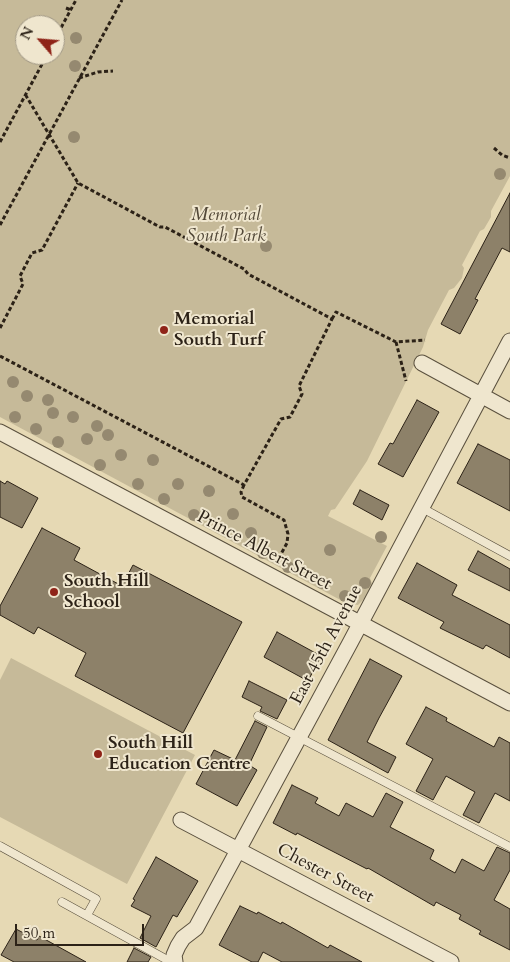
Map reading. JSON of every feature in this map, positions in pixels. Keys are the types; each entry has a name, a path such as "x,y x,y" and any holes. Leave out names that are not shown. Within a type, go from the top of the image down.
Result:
{"street":[{"name":"East 45th Avenue","path":"173,962 174,955 183,938 196,928 510,341"},
{"path":"422,363 510,411"},
{"name":"Prince Albert Street","path":"0,432 510,703"},
{"name":"Chester Street","path":"181,820 451,962"}],"lane":[{"path":"422,508 510,556"},
{"path":"258,716 510,847"},
{"path":"0,846 96,898 87,915"},
{"path":"62,902 173,962"}],"path":[{"path":"65,21 76,0"},
{"path":"0,226 122,0"},
{"path":"66,8 71,10"},
{"path":"0,142 25,94 27,86 40,65"},
{"path":"79,79 98,72 113,71"},
{"path":"25,94 78,183 160,227 165,227 244,268 248,274 332,319"},
{"path":"494,148 502,155 510,158"},
{"path":"0,328 23,284 20,276 32,252 42,250 78,183"},
{"path":"281,554 288,543 287,526 284,520 242,497 241,492 281,419 290,416 302,394 299,386 336,312 396,342 425,340"},
{"path":"396,342 406,381"},
{"path":"0,356 244,485"}],"green space":[{"name":"Memorial South Park","path":"0,0 510,0 510,176 491,211 491,217 484,229 480,231 462,265 464,268 462,278 454,288 449,290 428,330 423,347 367,461 335,509 331,510 328,516 387,546 370,578 373,586 366,597 358,605 346,603 0,417"},
{"path":"11,658 195,755 127,884 0,817 0,680"}],"building":[{"path":"510,193 510,252 502,248 475,299 478,300 460,334 441,324"},
{"path":"417,400 439,412 403,477 378,464 390,443 393,444"},
{"path":"478,444 510,460 510,511 457,483"},
{"path":"0,481 5,484 7,481 38,498 22,528 0,517"},
{"path":"360,490 389,505 382,520 353,504"},
{"path":"42,528 80,548 74,560 122,586 133,565 242,622 183,733 75,676 86,653 38,627 34,634 0,615 0,606"},
{"path":"478,551 510,569 510,591 468,570"},
{"path":"417,563 457,585 452,595 510,625 510,658 486,645 483,649 440,628 444,622 398,598"},
{"path":"277,632 321,656 308,681 264,657"},
{"path":"370,659 402,676 367,742 396,757 388,773 328,740"},
{"path":"249,681 287,700 277,719 260,711 262,707 242,697"},
{"path":"426,707 447,718 446,721 494,747 499,737 510,743 510,801 495,793 479,823 463,815 475,792 446,776 433,800 416,791 433,759 406,744"},
{"path":"255,721 267,727 249,765 257,770 237,806 196,784 214,750 235,760"},
{"path":"292,785 318,798 315,803 339,816 346,803 373,817 386,793 403,802 390,827 434,850 430,859 455,873 462,859 484,871 497,847 510,853 510,870 494,900 510,909 510,950 479,934 481,931 459,919 461,915 436,902 434,906 368,868 273,823"},
{"path":"156,857 198,881 177,917 173,915 156,947 140,938 151,916 131,906"},
{"path":"240,906 257,914 258,912 281,924 282,922 328,948 330,945 362,962 282,962 263,952 258,962 252,962 219,945"},
{"path":"16,929 37,940 39,936 86,962 14,962 1,955"},
{"path":"134,948 151,957 148,962 127,962"}],"place":[{"name":"Memorial South Turf","path":"164,330"},
{"name":"South Hill School","path":"54,592"},
{"name":"South Hill Education Centre","path":"98,754"}]}
